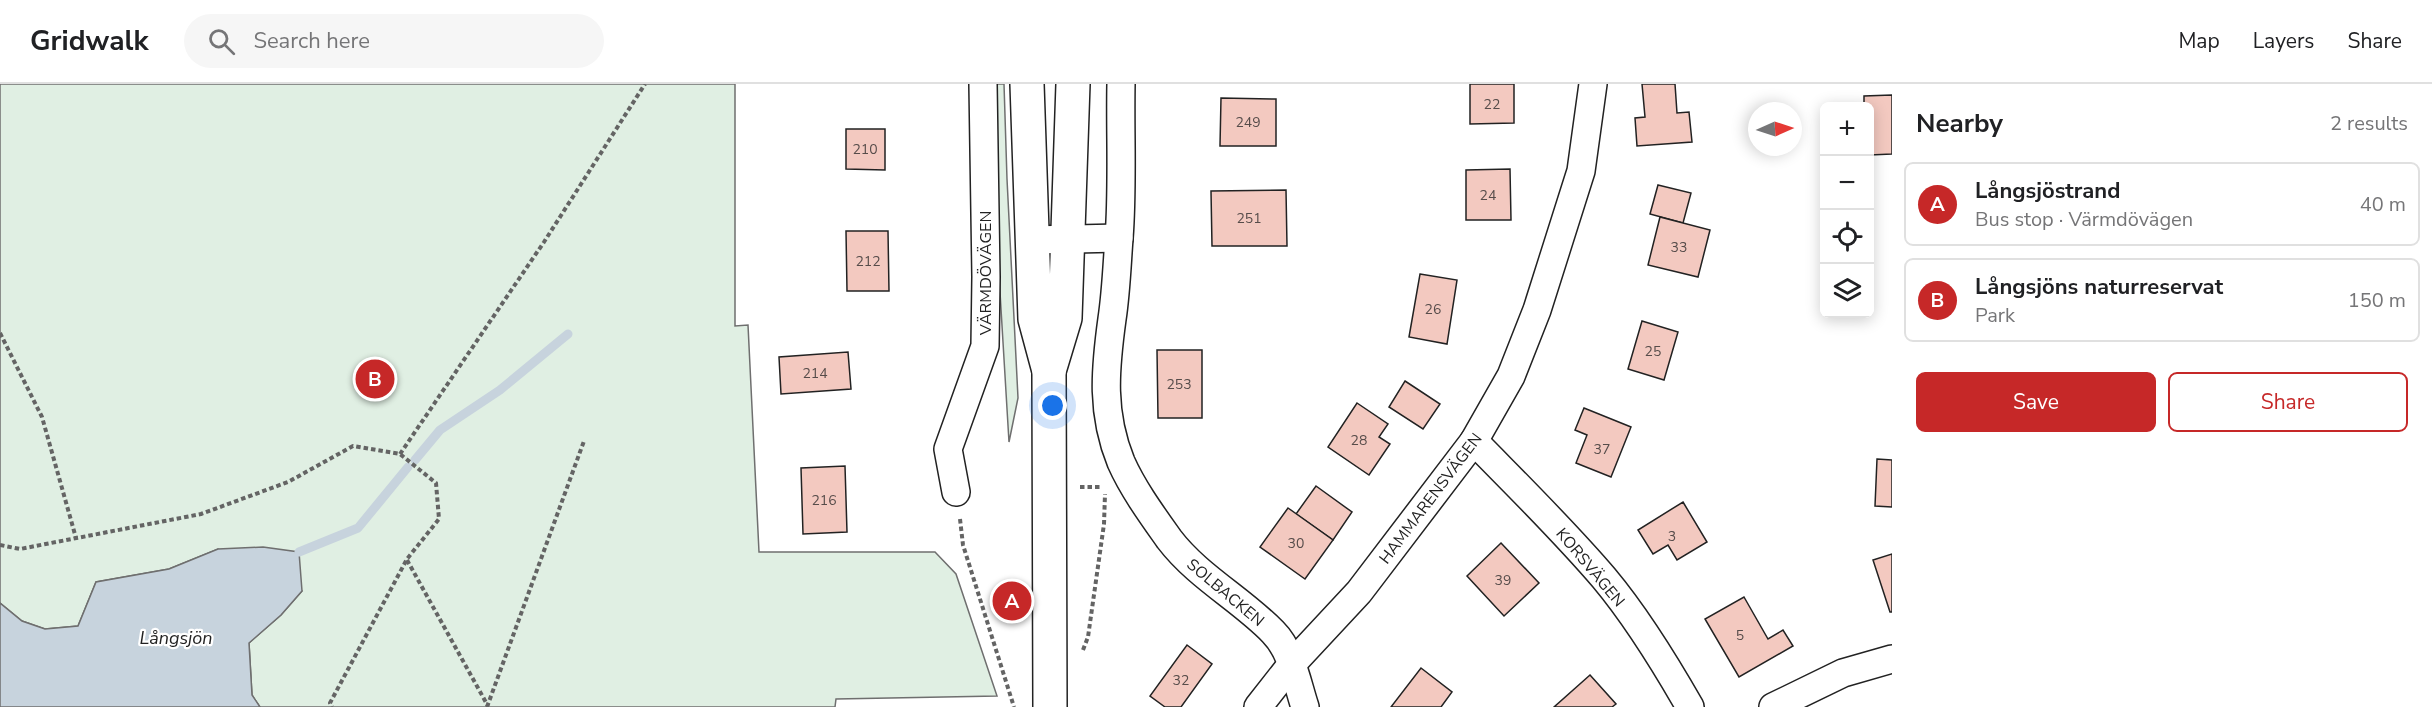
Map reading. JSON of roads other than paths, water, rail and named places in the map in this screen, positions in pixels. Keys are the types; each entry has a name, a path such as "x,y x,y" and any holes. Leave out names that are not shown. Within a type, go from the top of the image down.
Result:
{"main road":[{"path":"1027,84 1035,319 1049,370 1050,707"},
{"path":"1049,370 1065,318 1073,84"}],"street":[{"name":"VÄRMDÖVÄGEN","path":"956,492 948,449 985,346 983,84"},
{"path":"1031,240 1119,237 1122,200 1121,84"},
{"name":"HAMMARENSVÄGEN","path":"1257,707 1291,665 1359,592 1474,441 1511,376 1537,310 1581,171 1593,84"},
{"name":"SOLBACKEN","path":"1119,237 1113,318 1106,352 1106,400 1121,461 1133,485 1180,553 1274,633 1286,650 1305,707"},
{"name":"KORSVÄGEN","path":"1474,441 1605,579 1668,669 1690,707"},
{"path":"1773,707 1843,673 1892,659"}],"water":[{"name":"Långsjön","path":"263,547 299,552 302,591 281,615 249,643 252,695 260,707 0,707 0,603 22,621 45,629 78,626 96,582 169,569 218,549"}],"waterway":[{"path":"415,460 440,430 500,390 568,334"},
{"path":"299,552 358,528 408,467"}],"place":[{"name":"Långsjöns naturreservat","path":"375,379"},
{"name":"Långsjöstrand","path":"1012,601"}]}
